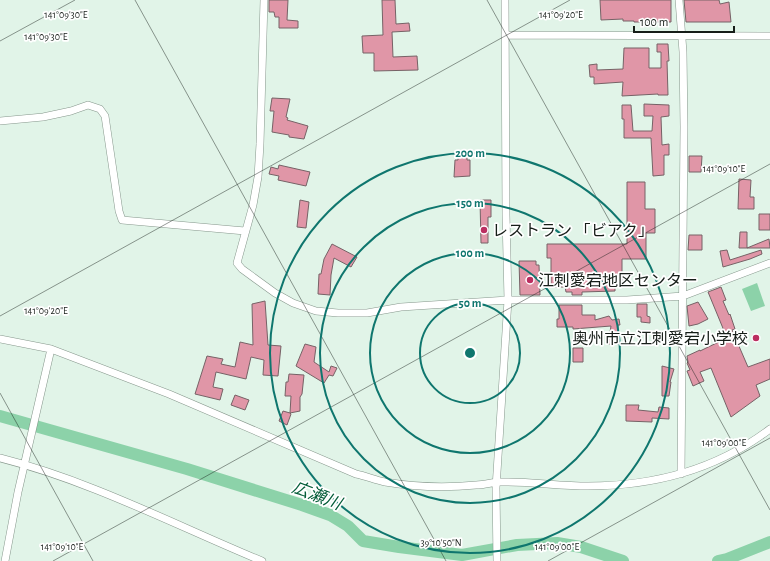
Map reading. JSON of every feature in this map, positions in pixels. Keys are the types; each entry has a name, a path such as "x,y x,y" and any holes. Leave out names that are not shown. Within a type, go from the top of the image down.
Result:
{"street":[{"path":"264,0 258,177 253,205 237,263 242,269 279,296 293,303 316,311 338,313 367,313 401,307 508,300 627,300 683,296 770,263"},
{"path":"497,561 496,485 508,300 504,35 505,0"},
{"path":"679,0 682,36 684,128 681,474"},
{"path":"504,35 770,36"},
{"path":"0,121 43,117 71,111 88,105 100,109 105,116 119,211 122,220 128,222 245,231"},
{"path":"0,339 51,349 169,394 356,474 384,482 422,487 476,485 589,486 664,479 712,464 758,438 770,429"},
{"path":"5,561 51,349"},
{"path":"0,458 25,464 71,479 262,561"}],"shaded area":[{"path":"757,283 765,306 751,311 742,289"}],"building":[{"path":"269,0 288,0 287,20 298,21 298,28 279,28 279,17 275,17 274,12 269,12"},
{"path":"382,0 395,0 396,24 409,23 410,31 392,32 393,57 417,56 418,70 374,71 374,53 363,53 362,36 383,35"},
{"path":"600,0 671,0 671,22 634,22 623,21 623,19 601,20"},
{"path":"684,0 719,0 720,4 729,2 731,22 686,22"},
{"path":"657,44 668,44 668,95 658,94 622,96 623,82 594,84 594,77 590,77 589,65 597,64 597,70 623,69 624,48 649,48 649,68 661,68 661,52 657,52"},
{"path":"272,98 290,99 286,117 288,118 287,120 308,126 304,139 289,137 289,135 272,132 274,111 270,111"},
{"path":"644,104 669,105 669,116 661,117 662,145 669,144 669,155 664,155 664,175 653,176 651,138 624,138 622,105 631,105 633,131 652,131 653,116 644,116"},
{"path":"689,156 702,156 701,172 689,172"},
{"path":"458,157 467,157 467,160 470,160 470,176 454,177 455,160 458,160"},
{"path":"279,165 310,172 306,186 278,180 279,176 269,174 271,167 278,169"},
{"path":"739,179 751,180 750,197 754,197 754,209 738,209"},
{"path":"627,182 645,182 645,209 655,209 655,233 646,233 646,259 622,259 622,287 615,287 615,291 582,292 582,295 572,295 572,292 566,292 565,287 551,287 551,258 547,258 547,244 627,244"},
{"path":"300,200 309,202 306,228 297,227"},
{"name":"レストラン 「ビアク」","path":"480,200 491,200 491,217 488,217 488,243 481,243"},
{"path":"759,214 770,214 770,230 759,230"},
{"path":"740,232 747,232 747,248 739,248"},
{"path":"689,235 702,235 702,250 688,250"},
{"path":"769,239 770,248 747,248"},
{"path":"332,244 357,257 351,267 334,258 330,295 318,294 319,274 321,274 324,259"},
{"path":"727,250 730,260 761,250 762,254 723,267 720,251"},
{"name":"江刺愛宕地区センター","path":"519,261 536,261 536,265 539,265 540,295 520,295"},
{"path":"721,287 726,300 723,301 729,315 730,314 735,329 732,330 748,367 770,359 770,379 756,385 760,396 731,417 711,368 700,372 704,381 693,386 687,371 690,370 687,363 687,356 727,338 708,292"},
{"path":"265,301 268,345 281,346 278,376 263,375 264,360 251,357 246,379 216,372 213,387 223,389 220,400 195,394 207,356 223,359 221,364 235,367 240,342 253,345 252,304"},
{"path":"698,302 708,319 698,324 689,326 687,306"},
{"path":"637,304 647,304 647,316 650,317 650,323 641,322 641,317 637,317"},
{"path":"559,305 582,305 582,315 595,315 595,320 609,316 612,320 619,319 620,325 618,325 618,344 608,344 611,326 573,329 573,327 557,327 557,319 559,319"},
{"path":"305,344 316,347 314,362 329,372 331,366 337,368 333,376 329,375 324,383 296,366"},
{"path":"573,348 583,348 583,362 573,362"},
{"path":"662,366 674,369 670,382 669,396 662,396"},
{"path":"289,374 304,375 302,394 300,397 300,411 290,413 291,396 285,396 286,382 288,382"},
{"path":"235,395 249,400 245,410 231,405"},
{"path":"626,405 639,405 638,410 658,412 659,407 669,408 669,419 652,418 652,422 626,421"},
{"path":"283,411 291,414 287,425 279,421"}],"waterway":[{"name":"広瀬川","path":"0,416 187,469 302,505 330,515 348,526 363,541 462,555 517,545 557,543 581,547 623,561"},
{"name":"広瀬川","path":"718,561 727,559 770,542"}],"place":[{"name":"レストラン 「ビアク」","path":"484,230"},
{"name":"江刺愛宕地区センター","path":"530,280"},
{"name":"奥州市立江刺愛宕小学校","path":"756,338"}]}
